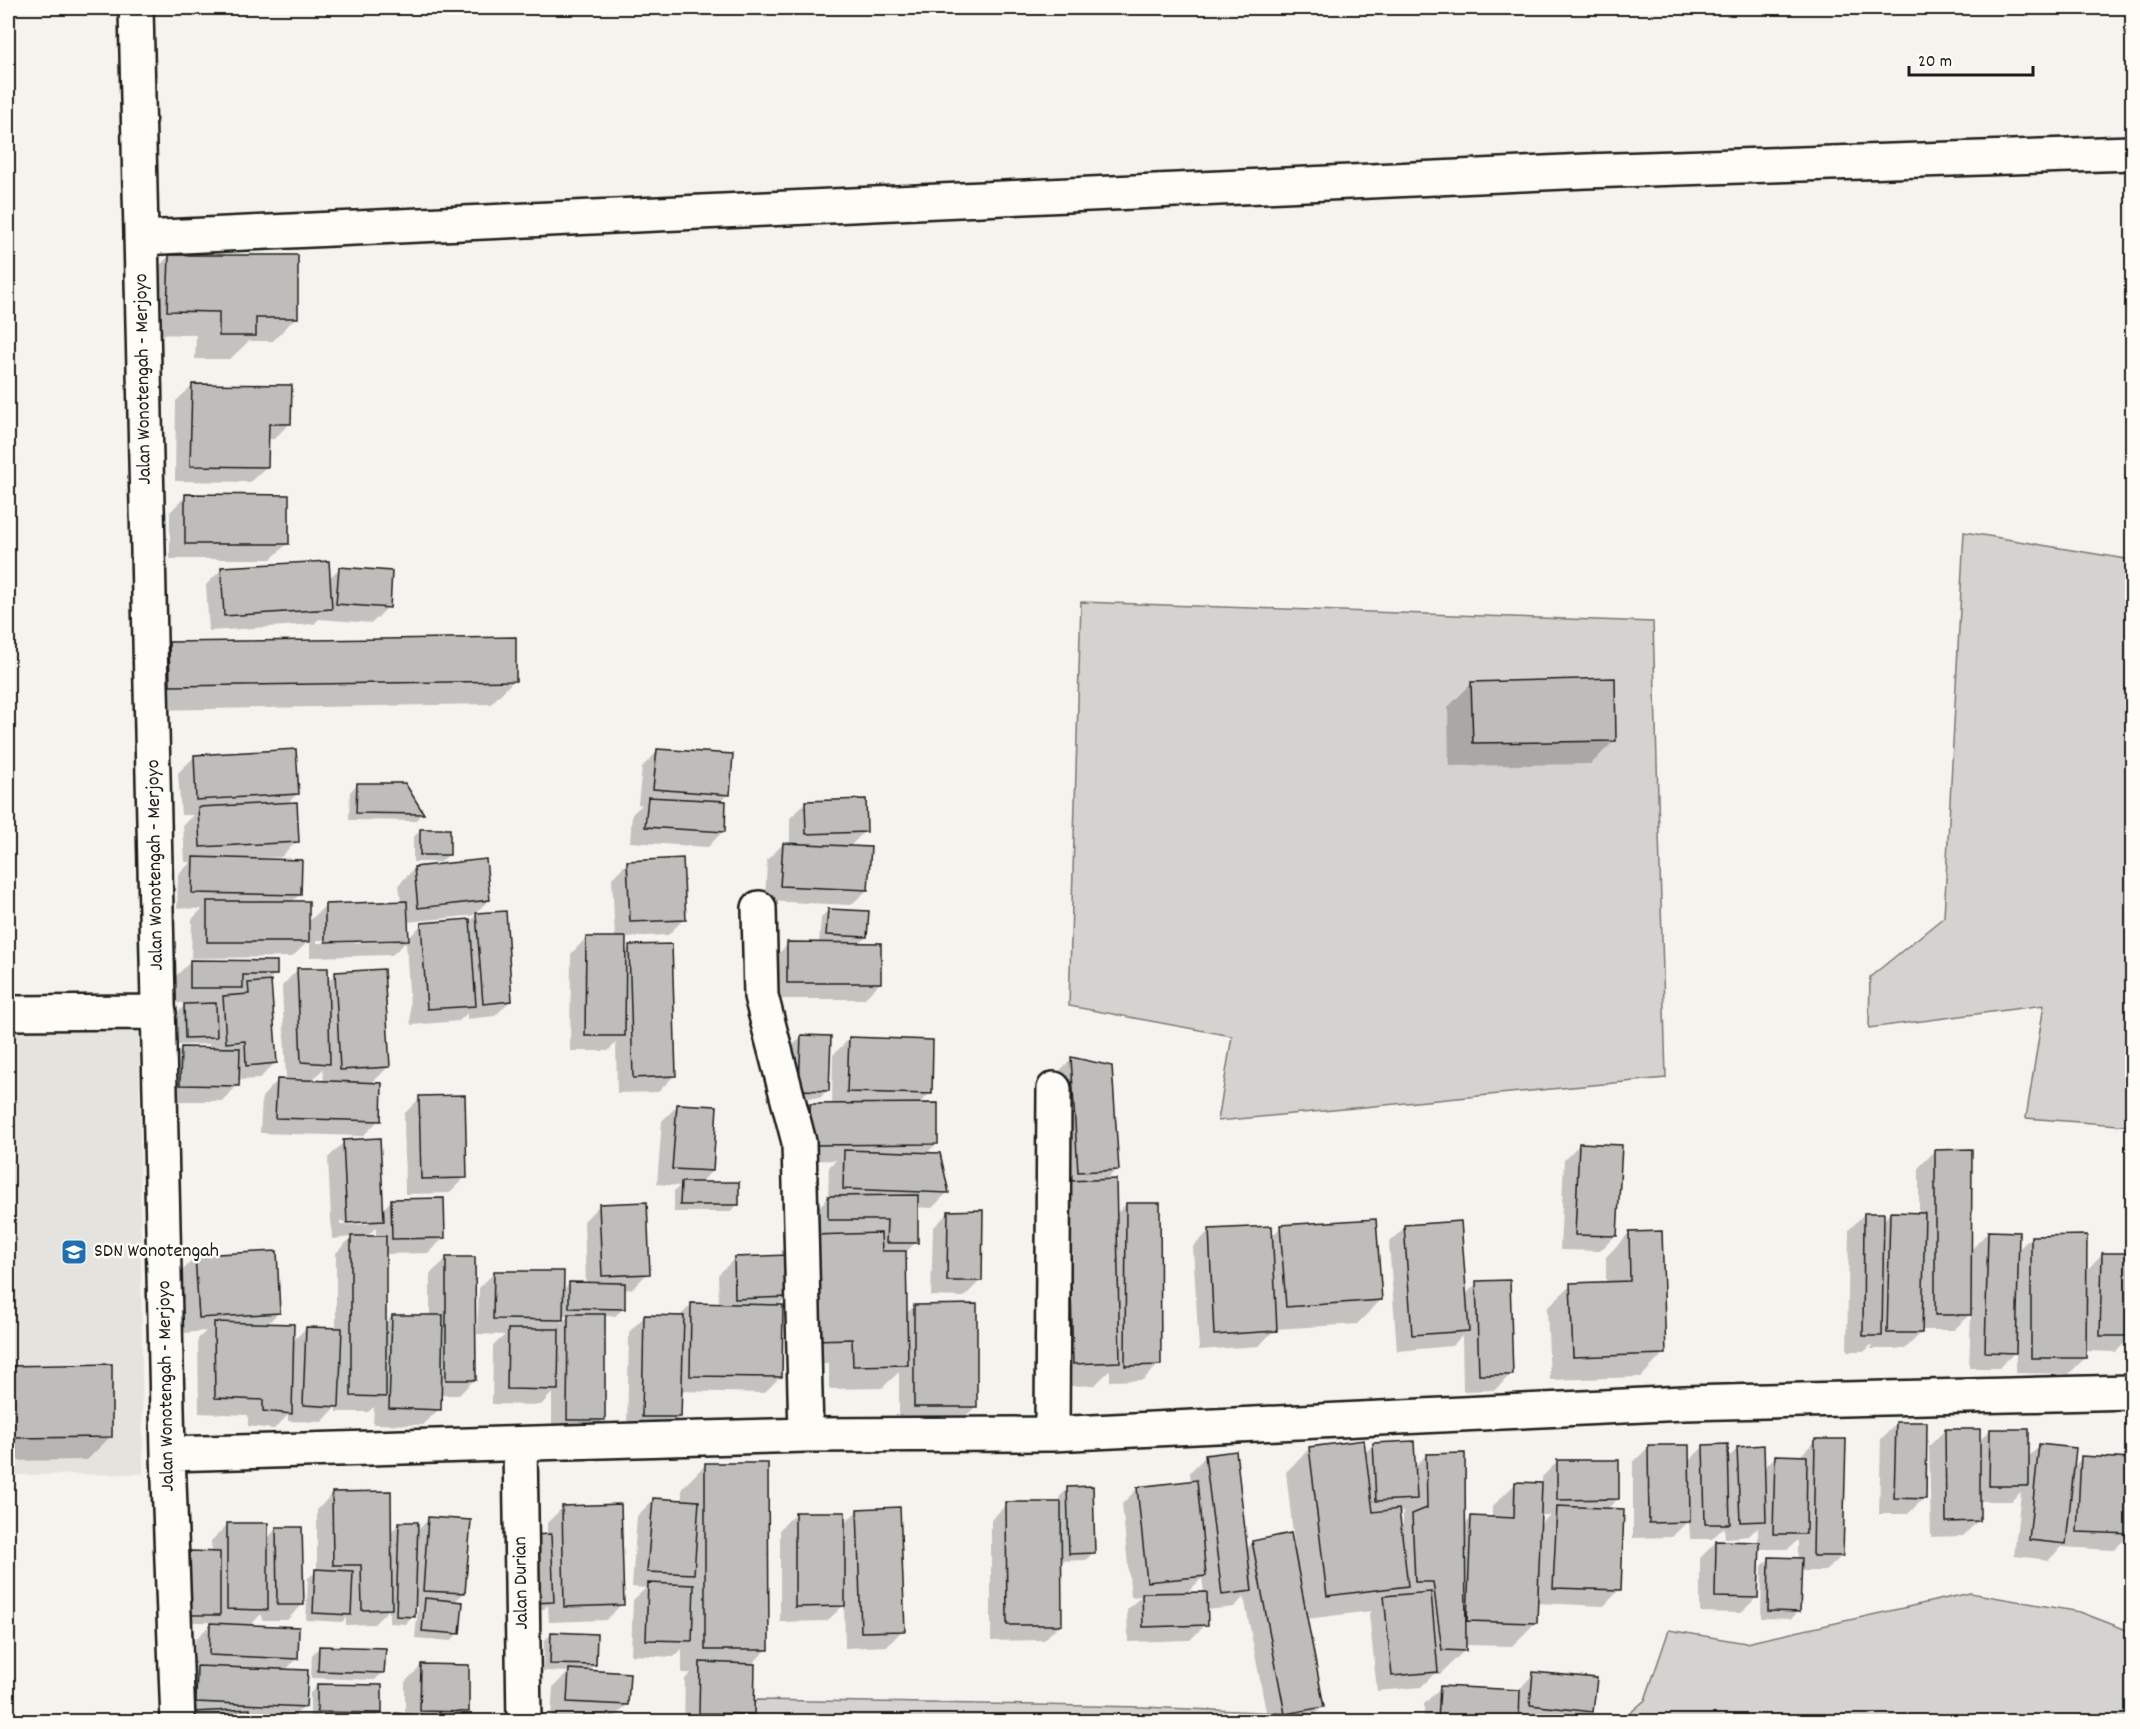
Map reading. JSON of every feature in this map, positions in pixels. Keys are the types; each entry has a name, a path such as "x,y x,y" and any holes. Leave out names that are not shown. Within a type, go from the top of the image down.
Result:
{"street":[{"name":"Jalan Wonotengah - Merjoyo","path":"136,8 168,1454 178,1722"},
{"path":"141,238 1586,171 2133,153"},
{"path":"759,908 761,996 799,1142 806,1435"},
{"path":"8,1013 159,1012"},
{"path":"1052,1434 1054,1089"},
{"path":"168,1454 806,1435 1052,1434 1684,1403 2133,1392"},
{"name":"Jalan Durian","path":"520,1444 524,1722"}],"shaded area":[{"path":"1964,532 2132,560 2132,1126 2026,1118 2044,1005 1869,1028 1870,977 1944,917"},
{"path":"1081,602 1653,622 1666,1078 1218,1121 1232,1036 1069,1006"},
{"name":"SDN Wonotengah","path":"8,1029 139,1029 143,1474 8,1475"},
{"path":"1970,1593 2080,1612 2132,1632 2132,1721 1621,1721 1645,1700 1669,1630 1746,1643"},
{"path":"757,1700 1142,1707 1307,1714 1342,1721 733,1722"}],"building":[{"path":"169,255 298,255 298,318 256,318 256,336 219,336 219,312 167,311"},
{"path":"192,384 292,385 291,424 269,424 268,467 190,466"},
{"path":"185,494 289,495 289,544 185,544"},
{"path":"329,561 332,609 224,616 221,567"},
{"path":"339,567 392,571 390,608 336,604"},
{"path":"516,637 516,681 170,686 169,642"},
{"path":"1615,678 1616,741 1473,743 1471,682"},
{"path":"296,749 299,794 196,800 194,755"},
{"path":"657,749 733,754 730,795 653,789"},
{"path":"357,783 405,783 424,814 356,813"},
{"path":"648,797 726,801 725,832 645,827"},
{"path":"866,799 867,832 806,834 805,801"},
{"path":"297,802 299,842 200,847 198,807"},
{"path":"420,829 450,829 450,855 420,855"},
{"path":"783,843 871,847 868,890 780,886"},
{"path":"193,857 302,860 301,895 192,893"},
{"path":"683,858 686,920 630,922 627,861"},
{"path":"486,859 490,900 418,908 414,867"},
{"path":"207,901 309,901 309,942 207,942"},
{"path":"407,901 409,940 325,942 325,904"},
{"path":"828,909 869,911 867,937 826,935"},
{"path":"506,911 512,1001 483,1004 476,913"},
{"path":"470,919 476,1006 427,1009 421,923"},
{"path":"586,937 626,937 625,1036 585,1036"},
{"path":"787,942 881,943 881,983 787,983"},
{"path":"672,944 676,1076 633,1078 629,945"},
{"path":"190,960 277,961 277,975 243,975 243,988 190,988"},
{"path":"297,968 328,968 330,1064 301,1062"},
{"path":"384,969 390,1067 340,1070 335,972"},
{"path":"271,981 277,1063 246,1066 245,1041 226,1043 223,996 249,994 248,983"},
{"path":"216,1003 217,1037 185,1038 184,1004"},
{"path":"801,1035 831,1036 829,1091 799,1090"},
{"path":"849,1037 933,1040 932,1094 847,1092"},
{"path":"181,1047 240,1048 239,1086 180,1085"},
{"path":"1071,1057 1112,1066 1119,1170 1078,1172"},
{"path":"277,1079 382,1083 381,1121 275,1118"},
{"path":"465,1095 467,1178 421,1179 419,1096"},
{"path":"938,1103 938,1144 811,1145 810,1104"},
{"path":"677,1104 717,1106 713,1171 672,1169"},
{"path":"380,1138 384,1221 347,1223 343,1140"},
{"path":"1579,1143 1622,1145 1617,1236 1575,1235"},
{"path":"1972,1149 1971,1315 1935,1315 1935,1150"},
{"path":"844,1150 940,1153 949,1193 843,1189"},
{"path":"1116,1179 1120,1362 1073,1364 1068,1181"},
{"path":"681,1182 739,1182 739,1205 680,1205"},
{"path":"918,1195 918,1243 886,1243 887,1220 828,1220 828,1196"},
{"path":"444,1198 445,1238 392,1239 391,1199"},
{"path":"647,1202 650,1274 602,1276 599,1204"},
{"path":"1126,1203 1160,1203 1161,1365 1125,1366"},
{"path":"983,1210 982,1281 947,1281 948,1211"},
{"path":"1890,1212 1925,1213 1922,1333 1887,1333"},
{"path":"1864,1213 1884,1213 1882,1336 1863,1336"},
{"path":"1376,1219 1382,1300 1286,1307 1280,1225"},
{"path":"1461,1221 1469,1331 1412,1335 1404,1225"},
{"path":"1272,1226 1277,1331 1214,1335 1209,1229"},
{"path":"1662,1231 1666,1354 1573,1357 1570,1283 1630,1281 1629,1232"},
{"path":"1988,1231 2019,1232 2016,1353 1985,1352"},
{"path":"881,1233 882,1251 906,1251 908,1365 853,1366 852,1339 813,1340 812,1235"},
{"path":"2087,1235 2086,1358 2031,1358 2031,1236"},
{"path":"351,1236 386,1236 386,1397 351,1396"},
{"path":"277,1251 280,1313 199,1318 195,1255"},
{"path":"2102,1253 2132,1253 2132,1336 2100,1336"},
{"path":"788,1255 789,1297 735,1299 734,1257"},
{"path":"446,1257 475,1257 476,1380 446,1380"},
{"path":"494,1271 564,1271 563,1320 493,1319"},
{"path":"1510,1280 1513,1375 1479,1375 1476,1281"},
{"path":"569,1282 625,1283 625,1309 569,1308"},
{"path":"691,1303 783,1305 782,1377 690,1376"},
{"path":"977,1304 977,1407 914,1407 914,1305"},
{"path":"568,1314 605,1314 605,1420 567,1420"},
{"path":"392,1315 443,1315 441,1410 389,1408"},
{"path":"644,1315 684,1316 681,1417 642,1417"},
{"path":"214,1322 294,1324 292,1414 263,1411 263,1400 215,1398"},
{"path":"306,1327 342,1328 339,1407 303,1405"},
{"path":"508,1329 559,1329 558,1390 507,1389"},
{"path":"112,1364 112,1437 8,1438 8,1366"},
{"path":"1896,1422 1927,1422 1926,1499 1894,1498"},
{"path":"1945,1429 1980,1429 1980,1521 1946,1522"},
{"path":"1990,1429 2029,1429 2029,1486 1989,1486"},
{"path":"1815,1439 1846,1439 1843,1556 1813,1556"},
{"path":"1364,1440 1373,1512 1399,1509 1408,1586 1327,1596 1309,1447"},
{"path":"1414,1441 1417,1499 1376,1501 1373,1443"},
{"path":"1728,1444 1730,1524 1705,1524 1703,1445"},
{"path":"2039,1444 2076,1448 2066,1544 2029,1540"},
{"path":"1648,1445 1689,1445 1690,1522 1649,1523"},
{"path":"1764,1445 1766,1521 1740,1522 1737,1447"},
{"path":"1236,1451 1252,1591 1222,1595 1205,1455"},
{"path":"1465,1453 1466,1651 1442,1650 1433,1582 1415,1582 1412,1514 1427,1508 1426,1454"},
{"path":"1775,1455 1807,1456 1806,1534 1773,1534"},
{"path":"2081,1456 2132,1459 2132,1534 2077,1532"},
{"path":"1557,1460 1619,1460 1619,1499 1557,1500"},
{"path":"705,1463 768,1463 769,1650 705,1650"},
{"path":"1197,1480 1206,1576 1147,1582 1137,1487"},
{"path":"1515,1482 1542,1483 1537,1623 1467,1621 1471,1516 1514,1518"},
{"path":"1093,1486 1095,1553 1069,1554 1067,1487"},
{"path":"391,1491 392,1609 362,1610 361,1565 333,1565 332,1492"},
{"path":"653,1498 699,1501 694,1574 647,1572"},
{"path":"1006,1502 1061,1502 1062,1625 1007,1625"},
{"path":"621,1504 624,1605 564,1607 562,1506"},
{"path":"1557,1506 1624,1509 1621,1590 1553,1588"},
{"path":"900,1507 905,1631 861,1632 857,1509"},
{"path":"795,1512 845,1512 845,1606 795,1607"},
{"path":"428,1517 471,1520 465,1593 423,1591"},
{"path":"399,1522 418,1522 415,1617 396,1616"},
{"path":"227,1523 268,1523 268,1610 227,1609"},
{"path":"276,1527 302,1527 304,1605 277,1605"},
{"path":"1291,1533 1324,1707 1285,1714 1252,1541"},
{"path":"551,1534 554,1602 533,1603 531,1535"},
{"path":"1716,1541 1760,1542 1758,1598 1715,1597"},
{"path":"190,1551 220,1552 220,1615 190,1615"},
{"path":"1769,1557 1802,1558 1800,1612 1768,1611"},
{"path":"315,1569 353,1571 351,1615 313,1613"},
{"path":"648,1583 694,1585 692,1641 646,1640"},
{"path":"1207,1592 1208,1625 1143,1627 1142,1593"},
{"path":"1431,1592 1438,1672 1392,1676 1384,1596"},
{"path":"425,1598 463,1602 460,1634 422,1631"},
{"path":"210,1623 299,1627 298,1659 209,1655"},
{"path":"551,1632 597,1634 596,1665 550,1664"},
{"path":"319,1646 386,1648 384,1673 318,1671"},
{"path":"700,1662 755,1664 754,1714 699,1713"},
{"path":"421,1664 469,1665 469,1712 420,1711"},
{"path":"197,1666 308,1670 306,1707 196,1702"},
{"path":"569,1669 630,1673 628,1705 567,1702"},
{"path":"1533,1672 1597,1678 1593,1712 1530,1705"},
{"path":"317,1684 382,1685 382,1713 317,1712"},
{"path":"1440,1686 1520,1690 1519,1722 1438,1722"},
{"path":"250,1709 251,1722 195,1722 194,1712"},
{"path":"395,1713 467,1719 466,1722 394,1722"},
{"path":"263,1716 341,1718 341,1722 263,1722"}],"place":[{"name":"SDN Wonotengah","path":"74,1252"}]}
